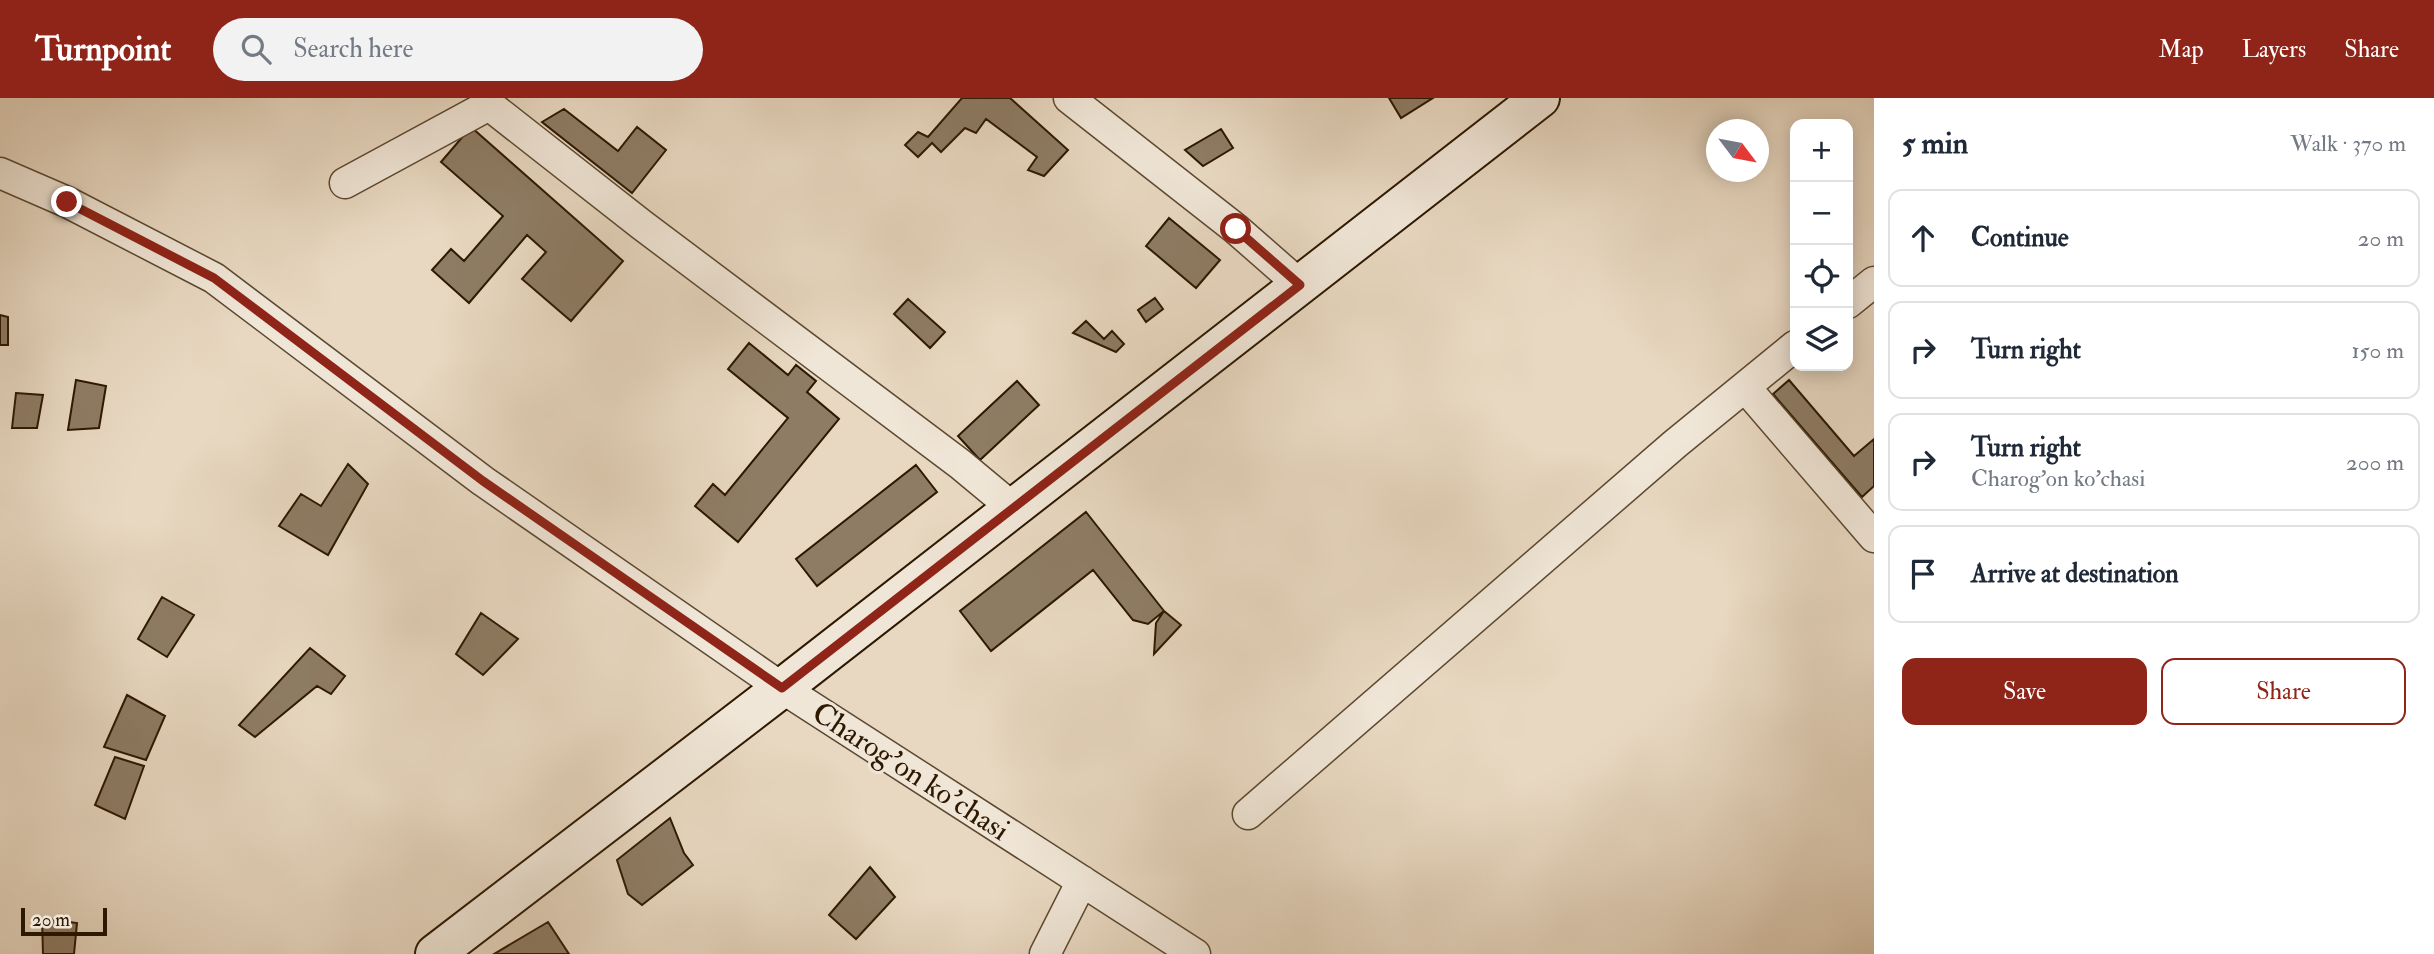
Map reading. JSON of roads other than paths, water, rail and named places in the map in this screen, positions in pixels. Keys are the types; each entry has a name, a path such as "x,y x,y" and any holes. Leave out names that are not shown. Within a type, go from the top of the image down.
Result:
{"main road":[{"path":"435,954 782,688 1540,98"}],"street":[{"path":"1069,98 1236,229 1300,285"},
{"path":"345,183 489,105 642,225 960,464 1013,508"},
{"name":"Charog'on ko'chasi","path":"0,173 67,202 214,278 483,481 782,688 1195,954"},
{"path":"1853,299 1874,282"},
{"path":"1248,814 1496,597 1790,350"},
{"path":"1745,387 1874,537"},
{"path":"1045,954 1082,881"}]}
